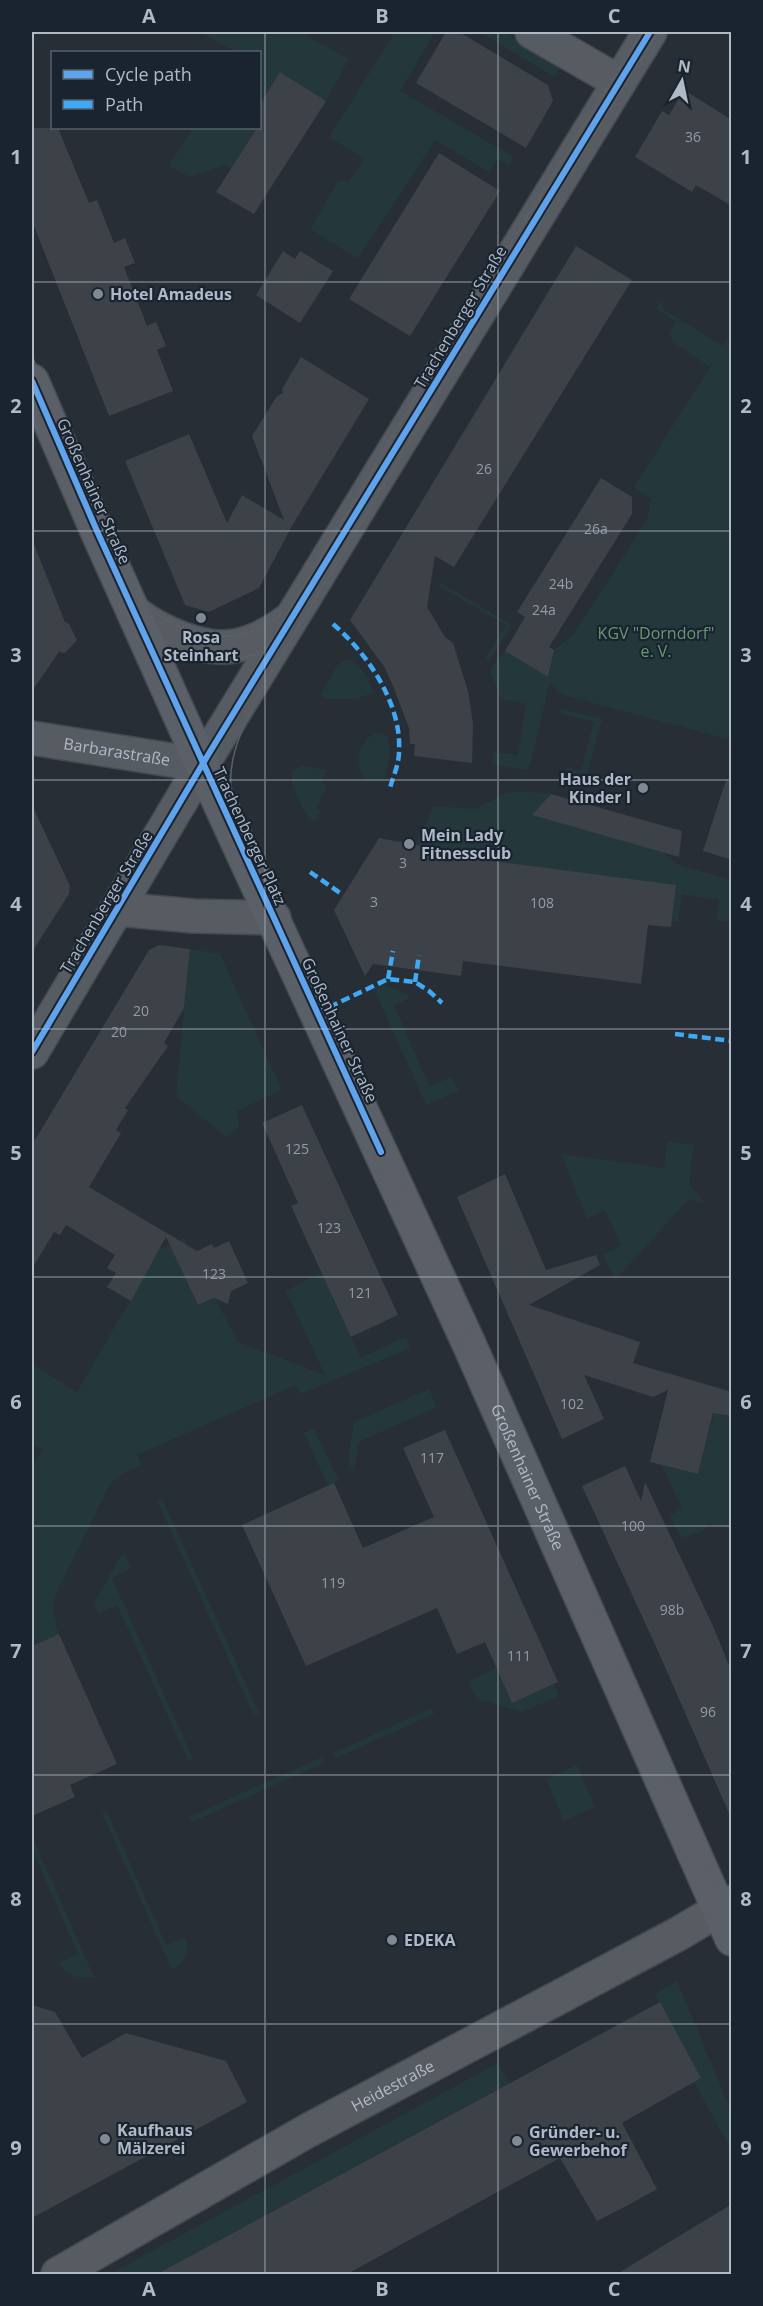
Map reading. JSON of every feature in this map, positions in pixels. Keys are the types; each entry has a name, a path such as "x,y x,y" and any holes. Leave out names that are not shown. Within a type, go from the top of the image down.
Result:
{"main road":[{"name":"Großenhainer Straße","path":"32,381 134,612"},
{"name":"Trachenberger Platz","path":"134,612 202,765 274,918"},
{"name":"Großenhainer Straße","path":"274,918 726,1906 732,1939"}],"street":[{"path":"532,32 619,82"},
{"name":"Trachenberger Straße","path":"293,617 650,32"},
{"path":"134,612 147,623 188,641 233,647 276,630 293,617"},
{"name":"Trachenberger Platz","path":"202,765 293,617"},
{"name":"Barbarastraße","path":"32,738 202,765"},
{"name":"Trachenberger Straße","path":"32,1052 202,765"},
{"path":"117,909 193,916 274,918"},
{"name":"Heidestraße","path":"58,2274 307,2131 678,1934 726,1906"}],"green space":[{"path":"200,32 300,32 349,59 326,101 280,72 261,102 261,51 234,51"},
{"path":"395,32 435,32 400,91 514,157 509,165 497,159 489,172 435,140 358,259 310,229 338,181 349,181 364,159 329,137"},
{"path":"479,32 504,32 561,66 555,77"},
{"path":"192,129 256,129 231,168 224,166 190,177 169,166"},
{"name":"KGV \"Dorndorf\" e. V.","path":"662,300 663,309 723,346 731,334 731,740 559,694 550,682 530,766 526,770 492,765 494,752 518,755 526,704 501,699 490,670 505,651 548,677 554,650 573,635 647,520 651,499 634,487 710,367 673,342 669,333 676,322 656,308"},
{"path":"441,583 512,625 488,661 486,657 506,625 439,586"},
{"path":"346,659 360,668 374,692 357,699 322,697 321,693 337,666"},
{"path":"560,710 602,719 586,779 579,778 561,766 581,771 594,722 562,714"},
{"path":"380,733 388,737 388,764 384,780 373,782 365,779 360,772 359,753 363,743 370,736"},
{"path":"301,766 328,770 321,782 326,786 316,809 321,811 315,821 302,807 295,791 292,771"},
{"path":"518,791 551,794 532,815 662,852 679,865 731,880 731,922 716,920 719,900 682,894 678,922 672,921 676,886 440,854 442,850 415,845 434,806 475,809 505,794"},
{"path":"190,949 220,954 282,1090 237,1111 239,1127 226,1137 176,1096"},
{"path":"381,983 407,994 410,998 394,1005 429,1086 452,1077 459,1091 426,1105 373,987"},
{"path":"667,1141 694,1145 689,1184 706,1204 689,1199 615,1280 603,1255 621,1245 605,1210 587,1219 561,1154 664,1168"},
{"path":"184,1238 193,1258 179,1265 198,1305 215,1298 238,1342 325,1375 286,1291 321,1272 361,1358 406,1336 410,1348 301,1394 296,1385 137,1455 142,1465 119,1476 110,1484 55,1596 53,1611 59,1634 32,1646 32,1466 42,1449 32,1443 32,1364 77,1392 160,1249"},
{"path":"429,1389 437,1407 358,1442 354,1474 348,1459 354,1422"},
{"path":"716,1407 731,1416 731,1529 707,1523 705,1530 681,1538 670,1516 682,1508 662,1465 698,1474"},
{"path":"314,1429 339,1481 328,1486 304,1433"},
{"path":"162,1498 259,1713 254,1716 157,1500"},
{"path":"123,1552 131,1568 112,1578 193,1759 188,1760 117,1605 98,1613 94,1603"},
{"path":"496,1668 512,1703 554,1684 559,1696 522,1712 476,1699 469,1681"},
{"path":"432,1708 434,1714 336,1758 333,1753"},
{"path":"322,1757 324,1763 192,1822 189,1817"},
{"path":"577,1765 595,1807 564,1821 546,1779"},
{"path":"107,1811 166,1945 186,1937 185,1956 172,1970 102,1813"},
{"path":"35,1843 94,1977 73,1976 59,1963 78,1954 32,1849"},
{"path":"677,1981 731,2111 731,2150 694,2082 701,2078 655,1994"},
{"path":"498,2063 509,2083 157,2274 110,2274"}],"building":[{"path":"446,32 459,32 548,85 553,101 526,148 416,83"},
{"path":"280,72 326,101 254,214 216,192 256,129 261,129 261,102"},
{"path":"684,90 732,120 732,206 696,185 692,192 635,157 662,111 669,115"},
{"name":"Hotel Amadeus","path":"32,128 58,129 89,203 97,200 114,243 125,238 135,263 124,267 147,326 156,322 166,346 157,350 173,391 109,416 32,221"},
{"path":"439,153 500,191 410,336 349,299"},
{"path":"576,246 632,280 454,567 435,556 427,607 445,637 453,643 468,691 473,724 472,763 414,756 415,744 410,744 409,728 385,668 350,620"},
{"path":"283,251 295,259 300,251 333,271 300,323 256,295"},
{"path":"301,357 369,399 292,526 259,588 209,612 185,605 125,461 189,434 227,523 242,495 284,520 252,436 277,396 283,393 282,389"},
{"path":"601,478 632,497 632,514 549,647 554,650 548,677 505,651 525,617 517,612"},
{"path":"33,542 65,622 69,624 77,640 65,653 59,652 32,691"},
{"path":"726,780 732,781 732,860 703,851"},
{"path":"551,794 682,831 679,857 532,815"},
{"path":"32,805 70,886 69,894 32,952"},
{"path":"379,838 443,850 440,854 676,885 671,927 648,925 641,984 463,961 461,976 373,964 365,976 334,910"},
{"path":"159,945 190,949 184,1008 164,1043 168,1046 125,1108 128,1110 116,1130 121,1133 89,1187 197,1251 212,1244 214,1248 229,1241 248,1283 231,1291 228,1304 214,1298 198,1305 166,1237 131,1301 107,1287 116,1273 107,1268 115,1255 66,1225 60,1235 54,1232 32,1269 32,1145 149,950"},
{"path":"302,1105 398,1315 351,1337 291,1206 298,1203 262,1123"},
{"path":"505,1174 546,1270 596,1255 600,1265 529,1305 640,1342 633,1363 732,1392 732,1416 713,1413 698,1474 650,1462 668,1390 653,1397 584,1375 604,1419 562,1439 457,1197"},
{"path":"445,1430 558,1682 512,1703 485,1642 457,1654 437,1608 306,1666 242,1525 334,1483 363,1548 434,1517 403,1448"},
{"path":"625,1466 641,1501 645,1482 713,1626 732,1673 732,1820 582,1486"},
{"path":"59,1634 117,1764 70,1785 75,1797 32,1816 32,1646"},
{"name":"Gründer- u. Gewerbehof","path":"660,2002 701,2078 622,2123 657,2189 632,2203 597,2221 560,2158 347,2274 157,2274"},
{"name":"Kaufhaus Mälzerei","path":"32,2005 55,2012 82,2058 126,2033 226,2061 247,2102 32,2218"},
{"path":"732,2204 732,2274 617,2274 656,2250"}],"tram line":[{"path":"217,811 215,779 218,750 221,736 239,694 439,359 642,32"},
{"path":"233,800 231,787 233,761 240,736 255,700 534,232 658,32"},
{"path":"32,355 47,396 155,642 377,1124 732,1921"},
{"path":"32,399 219,826 462,1347 732,1955"},
{"path":"139,601 173,623 209,636 246,633 264,626 282,613"},
{"path":"153,640 179,653 208,659 237,658 265,651"}],"marked path":[{"path":"333,624 370,665 389,698 395,716 399,757 390,788"},
{"path":"310,872 343,895"},
{"path":"388,979 393,951"},
{"path":"415,982 419,955"},
{"path":"317,1013 388,979 415,982 442,1003"},
{"path":"675,1034 732,1041"}],"cycle path":[{"path":"32,1052 208,755 650,32"},
{"path":"32,381 97,531 381,1152"}],"place":[{"name":"Hotel Amadeus","path":"98,294"},
{"name":"Rosa Steinhart","path":"201,618"},
{"name":"Haus der Kinder I","path":"643,788"},
{"name":"Mein Lady Fitnessclub","path":"409,844"},
{"name":"EDEKA","path":"392,1940"},
{"name":"Kaufhaus Mälzerei","path":"105,2139"},
{"name":"Gründer- u. Gewerbehof","path":"517,2141"}]}
